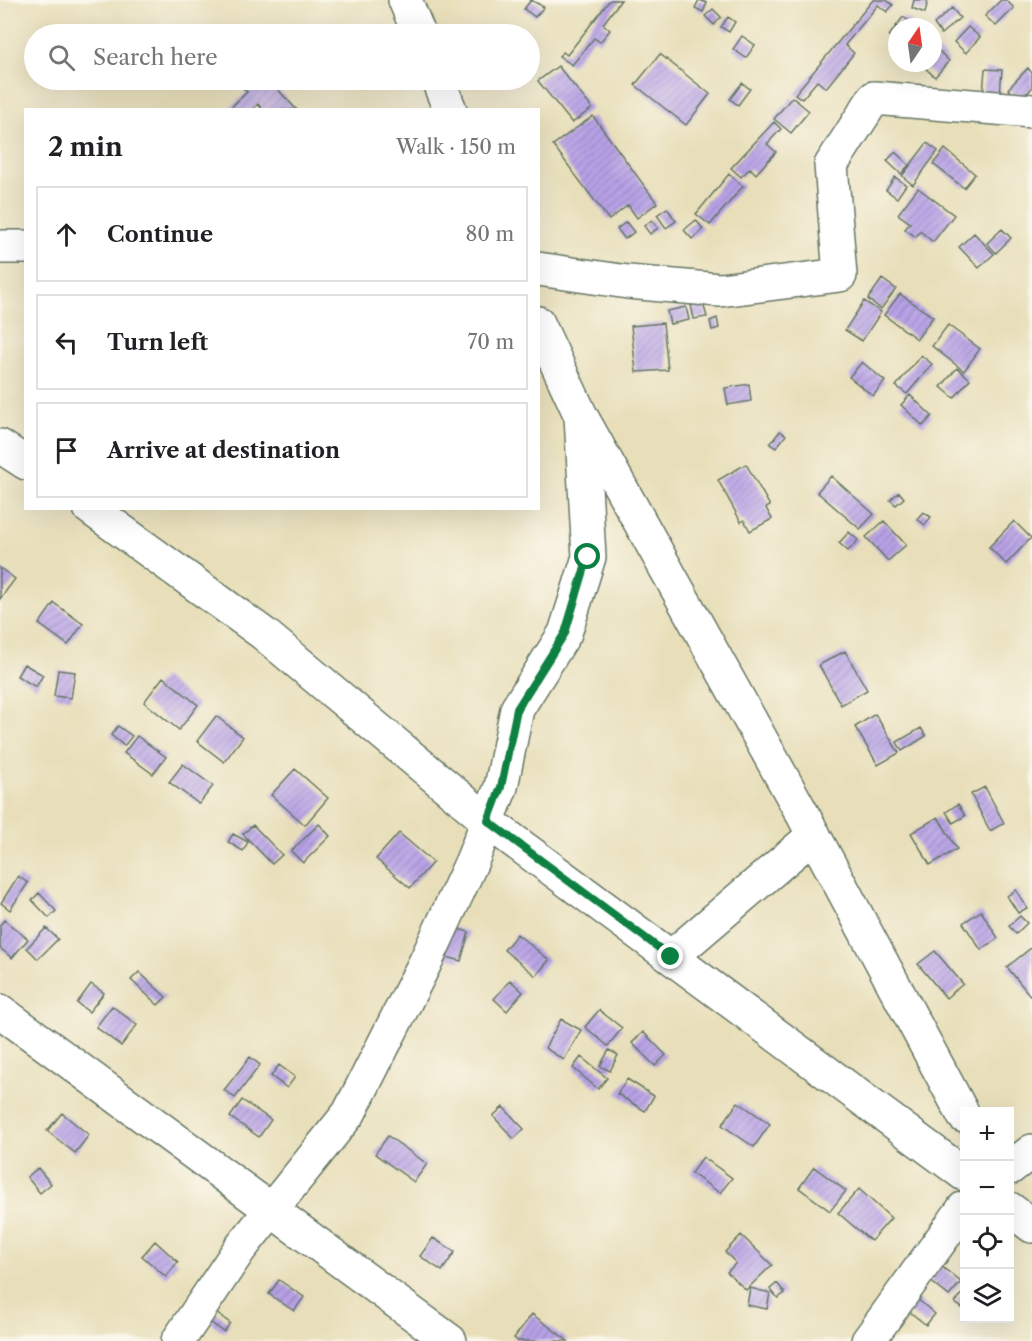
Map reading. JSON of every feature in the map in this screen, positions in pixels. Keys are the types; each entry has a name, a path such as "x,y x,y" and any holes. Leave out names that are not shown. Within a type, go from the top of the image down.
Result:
{"street":[{"path":"405,0 415,24"},
{"path":"442,90 449,108"},
{"path":"540,269 628,282 720,290 840,274 831,165 874,98 1032,111"},
{"path":"0,247 24,247"},
{"path":"540,327 581,416 814,835 960,1109"},
{"path":"178,1341 239,1250 272,1211 302,1169 350,1113 425,963 488,821 501,787 517,709 565,633 588,557 581,416"},
{"path":"0,446 24,462"},
{"path":"93,510 264,634 488,821 960,1171"},
{"path":"671,957 814,835"},
{"path":"0,1011 450,1341"},
{"path":"1014,1165 1032,1151"},
{"path":"1014,1212 1032,1226"},
{"path":"868,1341 960,1214"}],"building":[{"path":"531,0 544,7 535,17 524,9"},
{"path":"610,0 621,0 603,24 610,30 600,42 594,38 572,65 559,56 563,52 567,55"},
{"path":"699,0 707,3 703,12 695,8"},
{"path":"873,0 886,0 893,5 887,12 878,5 845,45 854,53 826,88 817,81 802,99 795,94"},
{"path":"914,0 928,0 925,13 912,8"},
{"path":"1001,0 1006,0 1014,8 996,26 985,16"},
{"path":"952,8 960,18 942,33 941,18"},
{"path":"713,9 721,17 714,25 705,16"},
{"path":"728,17 735,22 729,32 721,27"},
{"path":"968,27 980,37 966,53 954,42"},
{"path":"742,36 755,45 746,58 733,49"},
{"path":"660,54 710,94 686,125 635,85"},
{"path":"942,54 949,61 942,69"},
{"path":"558,66 592,108 572,123 540,83 540,80"},
{"path":"1028,68 1032,73 1032,88 1021,100 1008,89"},
{"path":"985,69 1002,70 1000,94 983,93"},
{"path":"930,72 939,72 935,77"},
{"path":"742,83 750,89 738,105 730,99"},
{"path":"245,90 278,90 295,108 261,108 258,104 254,108 230,108 247,92"},
{"path":"792,97 809,111 791,133 774,119"},
{"path":"593,116 657,203 637,218 628,205 609,220 553,145"},
{"path":"774,122 781,129 767,144 776,152 756,174 750,168 741,177 731,168"},
{"path":"927,143 938,151 913,185 902,176"},
{"path":"945,149 975,174 964,188 933,164"},
{"path":"895,152 909,165 901,174 887,161"},
{"path":"729,174 743,186 710,225 696,214"},
{"path":"895,177 906,185 897,198 886,190"},
{"path":"918,188 954,215 933,242 920,231 916,237 905,229 910,223 898,214"},
{"path":"667,208 676,221 666,228 657,215"},
{"path":"652,220 658,228 650,234 644,226"},
{"path":"696,220 703,229 692,239 684,230"},
{"path":"626,222 634,232 625,239 617,229"},
{"path":"1002,229 1011,238 996,253 987,243"},
{"path":"974,233 994,254 979,268 959,247"},
{"path":"882,279 896,289 881,309 868,299"},
{"path":"900,294 933,317 917,339 884,315"},
{"path":"864,301 881,312 862,341 845,330"},
{"path":"703,303 707,317 694,319 691,305"},
{"path":"686,307 689,320 670,324 667,311"},
{"path":"717,318 719,328 712,330 710,321"},
{"path":"663,323 668,370 636,372 631,326"},
{"path":"948,325 980,349 964,371 932,346"},
{"path":"921,355 932,364 907,394 896,386"},
{"path":"862,362 885,381 873,396 849,377"},
{"path":"957,368 970,379 954,398 941,387"},
{"path":"749,384 751,401 728,405 725,388"},
{"path":"910,395 932,416 923,426 901,405"},
{"path":"780,431 786,435 776,448 770,444"},
{"path":"746,464 770,506 766,508 772,519 750,531 744,520 741,522 718,480"},
{"path":"831,476 874,514 860,529 817,492"},
{"path":"899,492 904,498 896,505 890,500"},
{"path":"923,512 931,517 925,525 917,519"},
{"path":"884,521 906,545 888,561 866,537"},
{"path":"1014,521 1031,538 1006,564 989,547"},
{"path":"849,532 858,540 848,551 839,543"},
{"path":"0,568 15,579 0,599"},
{"path":"54,603 83,624 68,645 39,624"},
{"path":"845,651 867,690 841,705 819,665"},
{"path":"24,664 43,675 36,687 17,676"},
{"path":"58,670 75,672 71,698 54,696"},
{"path":"163,677 198,705 179,730 144,702"},
{"path":"875,714 899,753 878,765 855,727"},
{"path":"216,716 243,737 224,762 197,741"},
{"path":"118,726 132,736 124,746 111,735"},
{"path":"921,728 926,736 902,751 897,742"},
{"path":"137,736 166,757 153,774 124,753"},
{"path":"183,764 213,786 199,804 169,782"},
{"path":"295,769 328,798 305,825 271,795"},
{"path":"985,787 1004,823 990,831 971,794"},
{"path":"958,804 965,816 953,823 946,812"},
{"path":"938,817 957,849 930,865 911,833"},
{"path":"319,824 330,836 303,863 291,851"},
{"path":"253,825 282,855 272,864 243,834"},
{"path":"399,833 433,862 410,888 376,859"},
{"path":"233,834 248,842 243,851 228,842"},
{"path":"18,876 28,883 10,910 1,903"},
{"path":"1016,890 1027,908 1018,913 1007,896"},
{"path":"39,893 56,911 49,918 32,900"},
{"path":"981,911 998,938 981,950 963,923"},
{"path":"1020,916 1027,923 1016,934 1009,926"},
{"path":"4,920 28,939 12,958 0,948 0,925"},
{"path":"444,925 469,932 461,961 436,954"},
{"path":"46,928 58,939 38,959 27,948"},
{"path":"517,934 549,960 536,976 504,950"},
{"path":"1031,948 1032,950 1032,998 1007,967"},
{"path":"935,951 963,984 946,998 918,964"},
{"path":"139,972 166,997 158,1005 131,980"},
{"path":"510,980 523,992 507,1011 494,999"},
{"path":"91,984 104,993 89,1012 77,1003"},
{"path":"112,1006 137,1025 121,1046 96,1027"},
{"path":"599,1010 622,1028 608,1046 585,1027"},
{"path":"561,1019 581,1030 564,1060 545,1048"},
{"path":"643,1032 666,1055 655,1066 632,1043"},
{"path":"609,1050 618,1055 610,1071 600,1066"},
{"path":"250,1057 260,1065 235,1098 224,1090"},
{"path":"581,1057 607,1078 598,1089 573,1068"},
{"path":"279,1065 295,1077 287,1088 271,1076"},
{"path":"627,1079 654,1096 645,1111 617,1094"},
{"path":"242,1100 271,1120 259,1137 230,1117"},
{"path":"738,1102 770,1124 754,1147 722,1125"},
{"path":"503,1107 524,1129 514,1139 493,1116"},
{"path":"62,1113 89,1135 75,1153 47,1131"},
{"path":"388,1136 427,1164 414,1182 375,1154"},
{"path":"703,1157 732,1178 720,1193 691,1173"},
{"path":"814,1167 846,1191 830,1211 799,1188"},
{"path":"38,1168 51,1184 40,1193 27,1177"},
{"path":"859,1189 891,1218 871,1241 838,1213"},
{"path":"741,1235 772,1265 746,1290 727,1272 736,1263 725,1252"},
{"path":"433,1238 455,1252 442,1271 420,1256"},
{"path":"155,1241 178,1262 166,1277 142,1256"},
{"path":"941,1266 960,1283 949,1296 929,1280"},
{"path":"279,1280 304,1297 294,1311 269,1294"},
{"path":"777,1283 785,1293 778,1298 770,1289"},
{"path":"750,1288 770,1293 767,1309 747,1305"},
{"path":"960,1296 960,1306 955,1303"},
{"path":"915,1297 935,1314 926,1325 905,1308"},
{"path":"216,1313 230,1323 224,1332 210,1322"},
{"path":"532,1314 568,1341 518,1341 514,1338"}],"route":[{"path":"588,557 565,633 517,709 501,787 488,821 671,957"}]}
